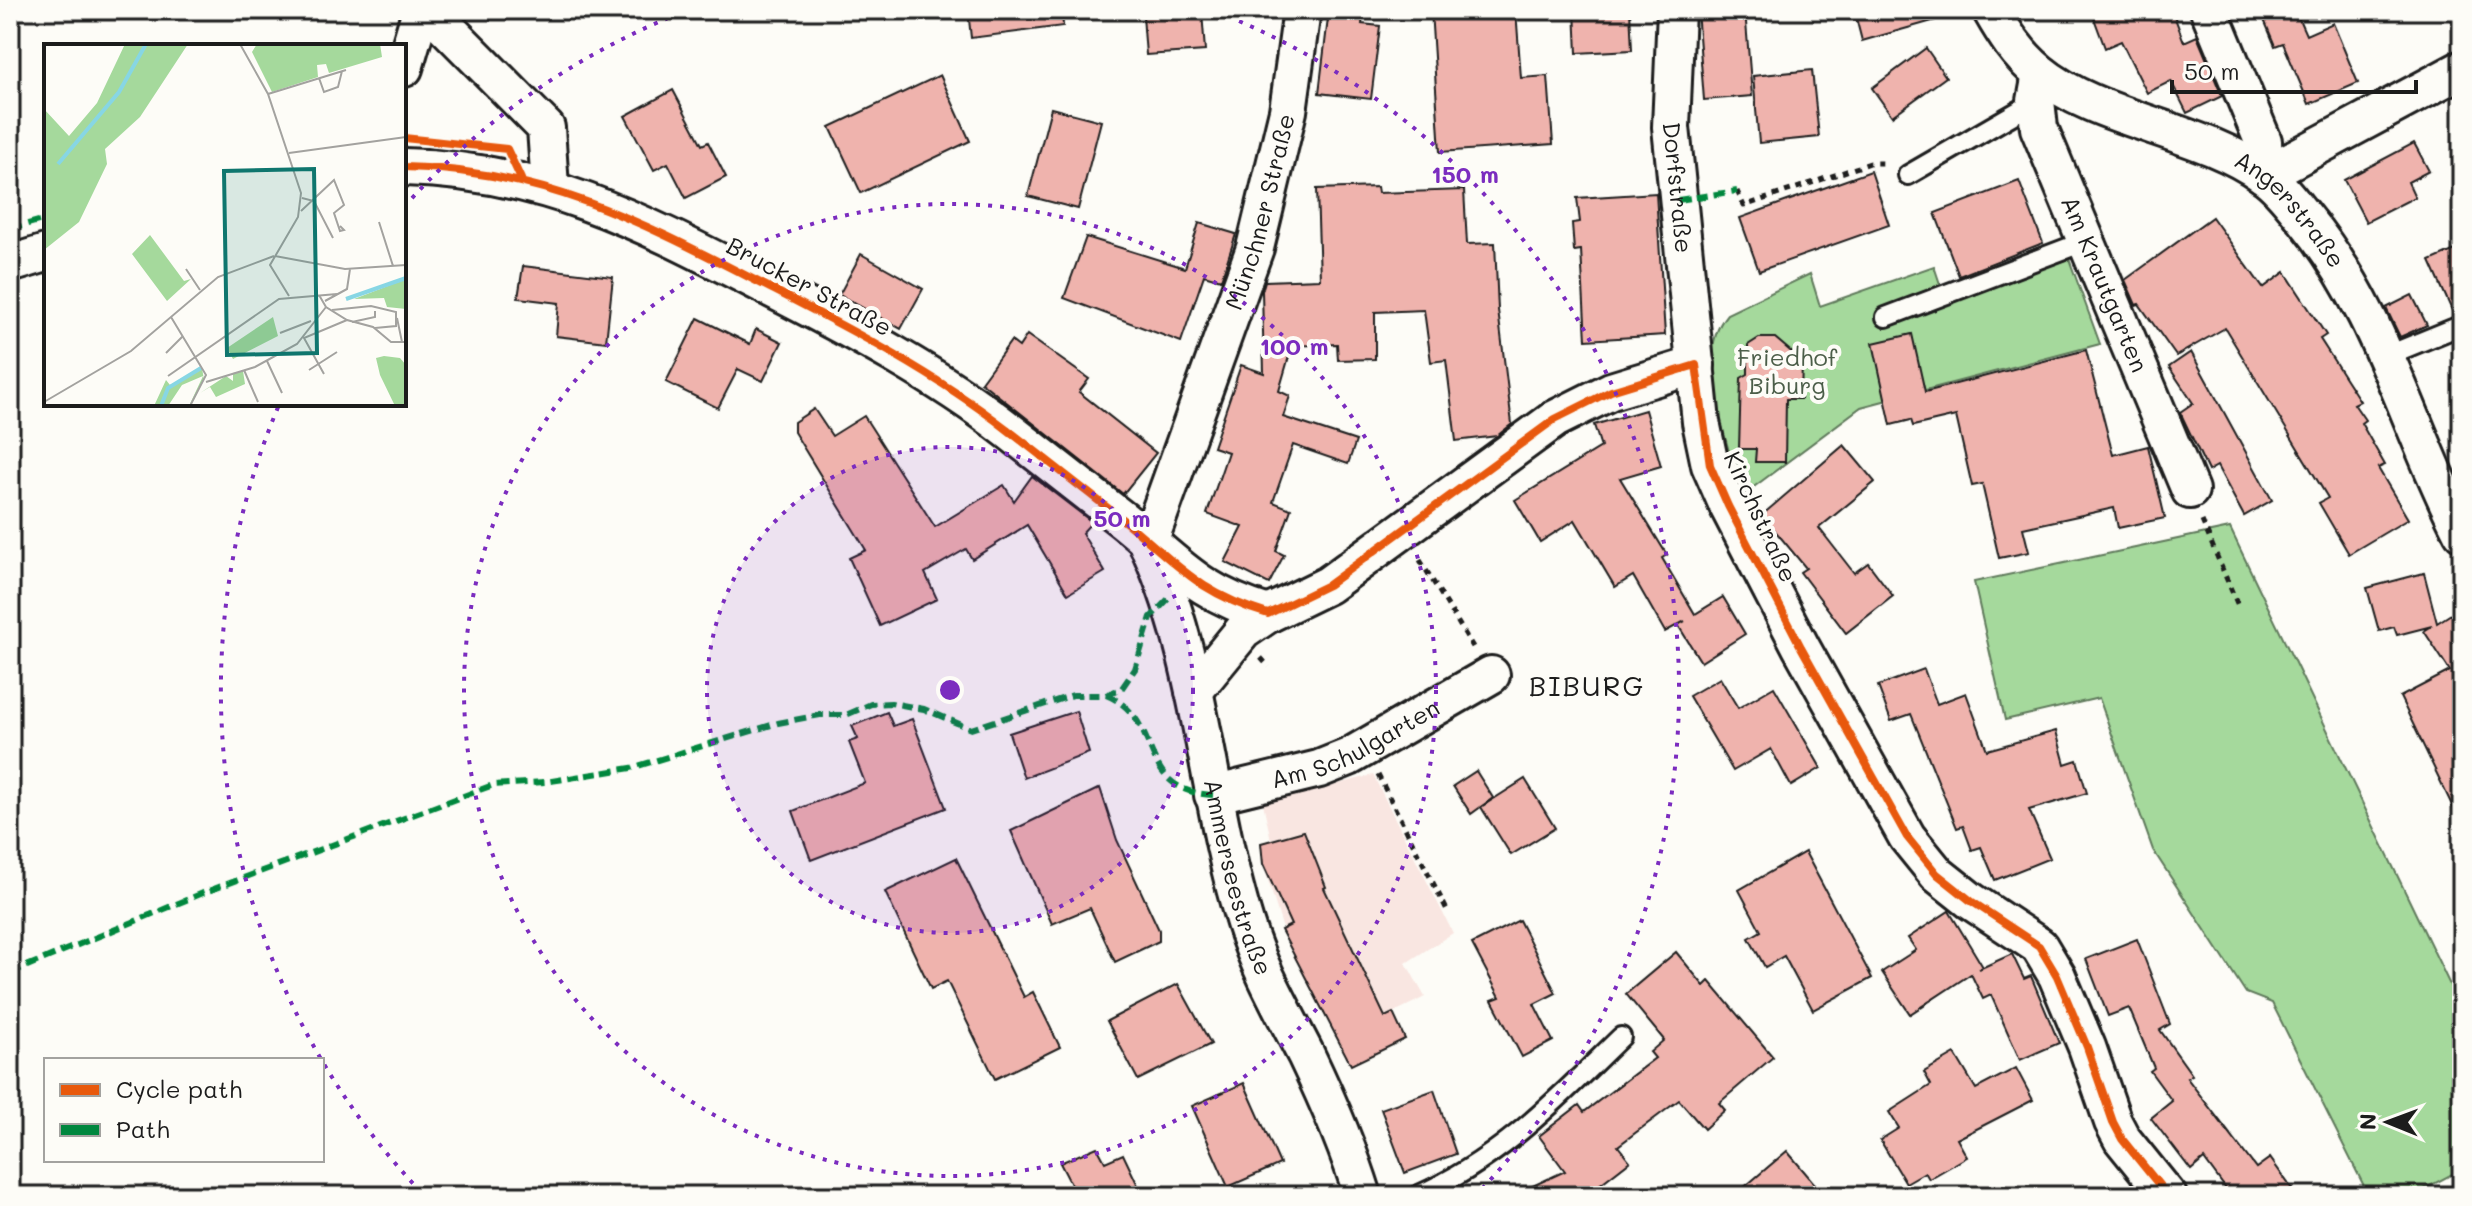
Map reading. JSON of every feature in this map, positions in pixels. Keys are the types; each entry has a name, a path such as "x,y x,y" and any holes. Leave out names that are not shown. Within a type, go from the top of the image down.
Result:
{"street":[{"path":"406,61 421,10"},
{"path":"429,10 546,128 550,187"},
{"name":"Münchner Straße","path":"1148,545 1255,248 1288,111 1302,10"},
{"name":"Dorfstraße","path":"1676,10 1671,127 1696,365"},
{"name":"Angerstraße","path":"1991,10 2038,87 2078,95 2213,148 2264,175 2289,199 2330,249 2359,297 2462,532"},
{"path":"2209,10 2263,141 2264,175 2462,69"},
{"name":"Am Krautgarten","path":"2038,87 2039,128 2190,490"},
{"name":"Brucker Straße","path":"406,167 441,168 550,187 639,220 899,358 1004,427 1124,521 1148,545"},
{"path":"10,264 44,254"},
{"path":"1194,691 1243,631 1268,614 1328,585 1555,419 1611,391 1696,365"},
{"name":"Kirchstraße","path":"1696,365 1710,465 1728,506 1801,647 1907,837 1937,874 1971,901 2039,946 2057,976 2122,1139 2168,1196"},
{"path":"1148,545 1198,585 1237,605 1268,614"},
{"name":"Ammerseestraße","path":"1148,545 1171,596 1194,691 1226,854 1255,953 1333,1113 1363,1196"},
{"name":"Am Schulgarten","path":"1213,795 1319,769 1364,748 1491,675"}],"lane":[{"path":"1908,175 2038,87"},
{"path":"1886,317 2086,241"},
{"path":"2386,356 2462,325"},
{"path":"1417,1196 1454,1180 1522,1133 1621,1037"}],"path":[{"path":"1737,191 1744,206 1870,163 1889,163 1908,175"},
{"path":"2190,490 2239,608"},
{"path":"1401,529 1491,675"},
{"path":"1364,748 1447,910"}],"shaded area":[{"path":"1373,775 1453,933 1406,963 1425,997 1339,1039 1286,939 1263,864 1271,840 1263,803"}],"green space":[{"name":"Friedhof Biburg","path":"2069,259 2100,344 1861,407 1751,489 1737,462 1731,459 1717,405 1712,366 1718,329 1727,314 1810,274 1820,306 1934,266 1946,302"},
{"path":"2230,528 2462,1010 2462,1169 2411,1196 2369,1196 2272,1003 2246,993 2153,850 2099,698 2005,720 1974,582"}],"building":[{"path":"968,10 1062,10 1063,26 971,38"},
{"path":"1329,10 1364,10 1362,24 1380,26 1371,99 1319,93"},
{"path":"1431,10 1516,10 1521,78 1548,76 1553,144 1440,152"},
{"path":"1575,10 1630,10 1632,50 1577,53"},
{"path":"1697,10 1745,10 1752,96 1704,100"},
{"path":"1854,10 1942,10 1943,18 1862,41"},
{"path":"2091,10 2172,10 2184,42 2197,36 2222,96 2187,113 2171,81 2147,93 2121,41 2105,48"},
{"path":"2260,10 2295,10 2306,35 2333,23 2358,83 2309,104 2283,43 2275,46"},
{"path":"1202,12 1205,51 1146,55 1143,16"},
{"path":"1926,48 1946,77 1892,116 1872,88"},
{"path":"1812,70 1819,137 1759,143 1753,76"},
{"path":"940,75 970,141 861,193 830,127"},
{"path":"673,90 702,145 708,142 726,177 686,198 668,163 654,170 625,116"},
{"path":"1051,108 1101,121 1078,209 1028,196"},
{"path":"2414,143 2429,171 2408,182 2415,197 2366,222 2344,180"},
{"path":"1871,171 1889,225 1759,271 1740,218"},
{"path":"2019,181 2043,243 1959,276 1935,213"},
{"path":"1377,187 1378,193 1464,190 1467,244 1495,243 1498,310 1512,424 1497,436 1456,441 1446,360 1431,362 1424,310 1375,312 1375,359 1338,360 1337,344 1292,346 1279,391 1290,396 1283,417 1356,441 1348,464 1293,445 1273,502 1291,509 1276,551 1284,555 1269,584 1225,562 1243,527 1207,514 1228,452 1213,447 1241,365 1264,373 1262,291 1265,281 1320,279 1317,189"},
{"path":"1656,193 1665,335 1586,340 1581,250 1574,251 1572,223 1580,222 1577,198"},
{"path":"2212,217 2263,288 2285,272 2326,335 2320,339 2360,401 2354,404 2365,420 2361,423 2385,465 2378,468 2408,519 2349,554 2319,503 2328,498 2225,328 2176,356 2139,304 2136,305 2125,280"},
{"path":"1199,223 1236,234 1221,280 1204,275 1181,342 1064,298 1086,237 1185,268"},
{"path":"2462,247 2462,313 2454,315 2430,261"},
{"path":"861,254 923,289 901,329 839,295"},
{"path":"523,266 613,277 606,342 556,336 559,303 518,298"},
{"path":"2412,295 2427,325 2400,337 2386,308"},
{"path":"698,318 750,344 756,329 782,342 763,381 738,369 718,408 666,382"},
{"path":"1912,334 1925,392 2086,350 2113,455 2148,446 2165,518 2118,528 2114,508 2023,528 2029,552 1999,558 1982,484 1972,486 1956,416 1913,426 1911,420 1891,425 1873,343"},
{"path":"1027,335 1089,379 1079,392 1156,453 1123,494 981,382 1011,341 1019,347"},
{"path":"1759,338 1775,338 1802,361 1801,399 1786,399 1785,462 1755,462 1756,449 1739,449 1741,378 1748,374 1748,345"},
{"path":"2191,352 2272,500 2244,516 2217,466 2208,471 2180,412 2193,403 2169,367"},
{"path":"814,409 832,436 864,416 935,527 1004,485 1014,501 1032,476 1092,522 1082,533 1105,572 1068,594 1027,525 972,559 966,549 925,573 937,599 880,626 849,558 866,550 794,432 794,422"},
{"path":"1645,410 1661,466 1620,478 1667,555 1662,558 1695,614 1723,597 1745,634 1701,662 1678,625 1685,621 1665,632 1633,576 1615,587 1575,520 1540,542 1515,500 1601,447 1594,425"},
{"path":"1844,445 1875,482 1819,528 1854,573 1868,563 1893,596 1846,633 1800,572 1806,568 1762,515"},
{"path":"2424,573 2437,623 2462,607 2462,826 2400,697 2450,671 2424,631 2432,626 2397,635 2394,627 2379,631 2367,588"},
{"path":"1924,669 1937,704 1966,693 1987,750 2056,731 2065,764 2077,760 2087,793 2029,810 2050,858 1995,880 1981,847 1972,850 1963,826 1957,828 1911,714 1891,721 1878,686"},
{"path":"1720,678 1738,708 1774,687 1821,768 1791,786 1771,749 1733,771 1689,696"},
{"path":"1076,711 1089,753 1024,778 1009,733"},
{"path":"887,712 893,726 912,719 946,808 811,860 793,811 865,783 849,742 858,739 852,726"},
{"path":"1476,771 1493,798 1471,814 1453,786"},
{"path":"1525,779 1555,828 1511,855 1481,807"},
{"path":"1100,788 1117,840 1159,930 1159,941 1115,962 1090,908 1052,924 1011,831"},
{"path":"1304,831 1324,888 1385,1017 1393,1013 1405,1039 1351,1065 1281,930 1291,925 1263,864 1261,843"},
{"path":"1805,852 1872,978 1813,1010 1784,956 1765,967 1749,938 1761,931 1739,890"},
{"path":"956,858 1024,997 1033,992 1060,1047 995,1079 947,981 931,989 885,892"},
{"path":"1949,911 1983,967 1979,969 2012,954 2024,979 2031,976 2059,1043 2020,1060 1991,995 1983,999 1971,974 1910,1014 1882,972 1916,950 1908,938"},
{"path":"1519,920 1556,993 1534,1004 1553,1041 1522,1057 1492,1000 1500,997 1472,944"},
{"path":"2137,939 2170,1024 2160,1030 2192,1075 2187,1078 2256,1168 2270,1158 2297,1196 2217,1196 2226,1189 2204,1159 2191,1170 2151,1118 2172,1101 2150,1071 2154,1068 2129,1008 2108,1016 2086,959"},
{"path":"1676,952 1704,986 1709,981 1773,1057 1719,1103 1725,1110 1704,1129 1679,1100 1618,1146 1630,1161 1585,1196 1511,1196 1565,1171 1539,1136 1579,1105 1584,1112 1655,1058 1650,1052 1664,1040 1626,994"},
{"path":"1178,984 1211,1044 1138,1080 1107,1021"},
{"path":"1955,1054 1976,1089 2016,1068 2033,1100 1957,1139 1967,1157 1929,1179 1925,1172 1906,1183 1880,1140 1899,1128 1889,1112 1931,1085 1924,1072"},
{"path":"1244,1083 1280,1164 1228,1187 1192,1106"},
{"path":"1434,1090 1456,1154 1405,1173 1381,1109"},
{"path":"1097,1147 1105,1162 1123,1154 1143,1196 1077,1196 1060,1163"},
{"path":"1787,1151 1825,1196 1734,1196"}],"marked path":[{"path":"1678,200 1737,191"},
{"path":"10,229 44,220"},
{"path":"10,973 203,893 493,785 545,782 631,768 778,723 820,715 846,715 871,704 891,703 924,709 971,729 1073,695 1106,695 1122,688 1135,669 1151,617 1171,596"},
{"path":"1106,695 1125,706 1137,720 1160,768 1171,781 1188,791 1213,795"},
{"path":"10,1183 17,1196"}],"cycle path":[{"path":"406,138 507,149 521,179"},
{"path":"406,167 505,178 552,190 684,244 804,305 894,354 981,410 1205,586 1268,614 1328,585 1555,419 1611,391 1696,365 1710,465 1728,506 1801,647 1907,837 1937,874 1971,901 2039,946 2057,976 2087,1047 2113,1122 2122,1139 2168,1196"}],"district":[{"name":"BIBURG","path":"1587,686"}]}
